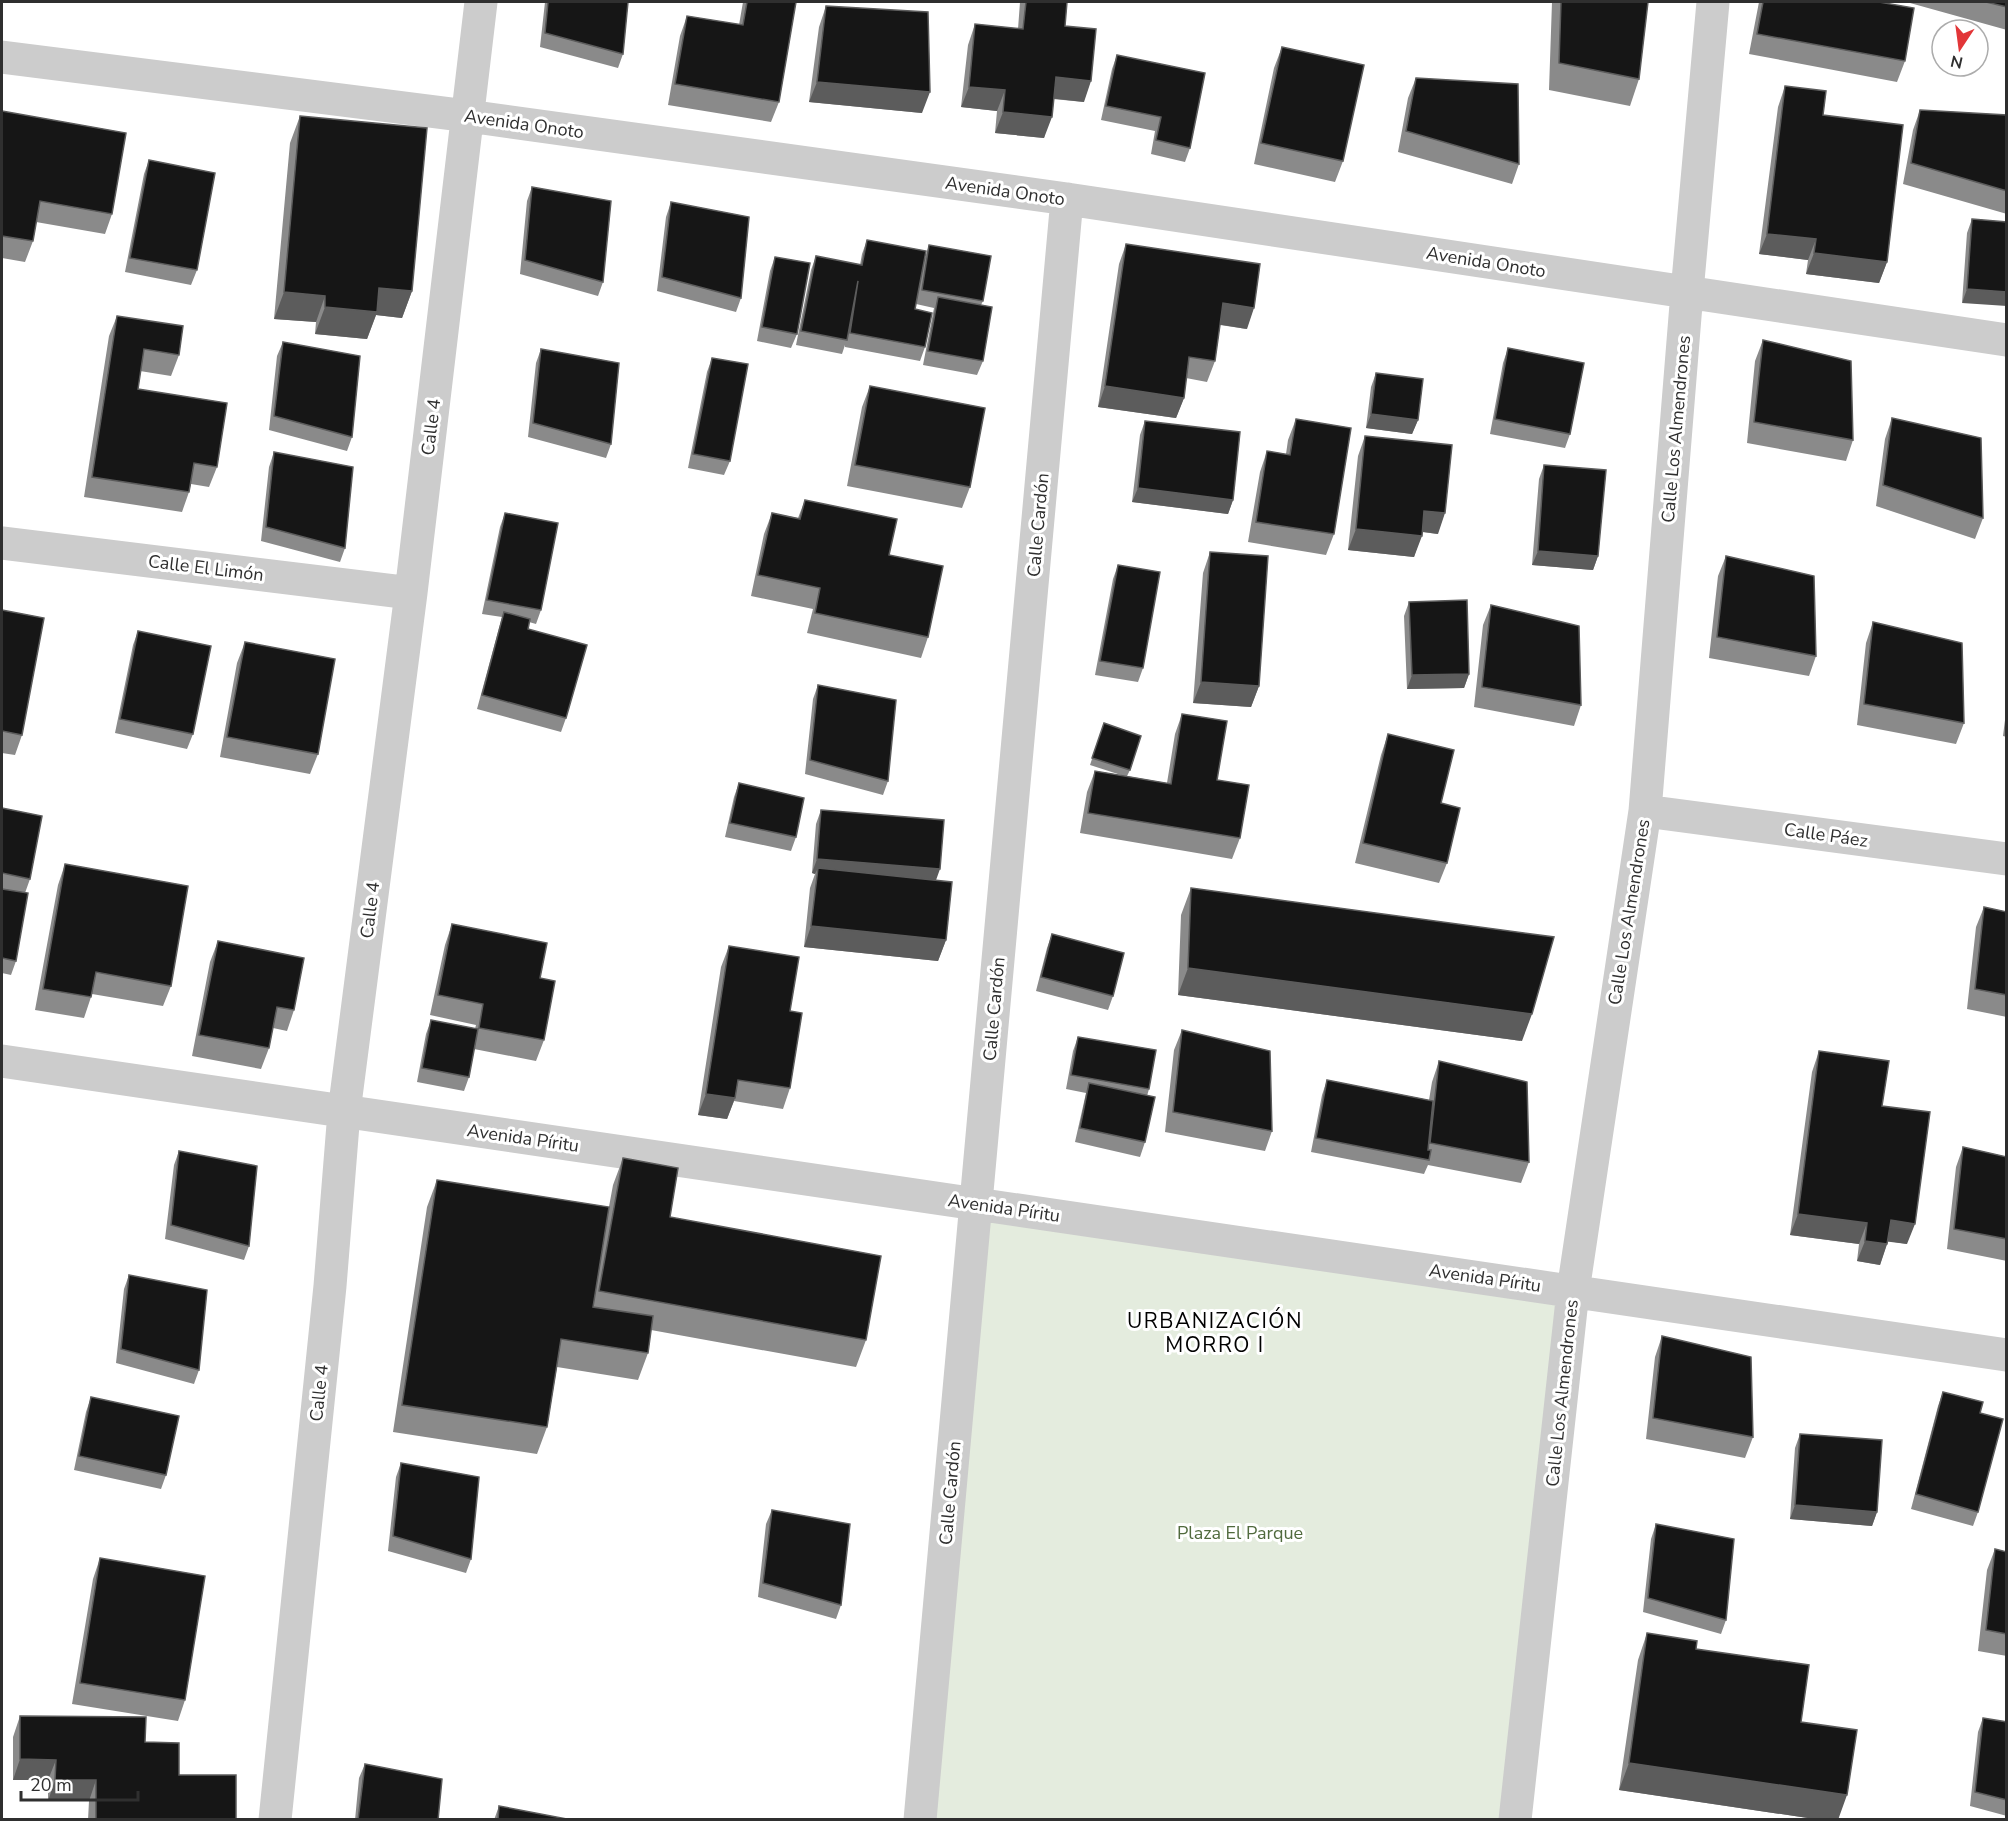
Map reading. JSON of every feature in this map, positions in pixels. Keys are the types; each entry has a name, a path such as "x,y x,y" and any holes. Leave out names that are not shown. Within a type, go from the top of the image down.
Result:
{"street":[{"name":"Calle 4","path":"275,1820 328,1298 344,1112 411,593 481,2"},
{"name":"Calle Los Almendrones","path":"1515,1820 1573,1291 1645,812 1686,292 1713,2"},
{"name":"Avenida Onoto","path":"2,57 468,116 1067,199 2007,340"},
{"name":"Calle Cardón","path":"920,1820 1067,199"},
{"name":"Calle El Limón","path":"2,543 411,593"},
{"name":"Calle Páez","path":"1645,812 2007,859"},
{"name":"Avenida Píritu","path":"2,1061 2007,1355"}],"green space":[{"name":"Plaza El Parque","path":"977,1204 1573,1291 1515,1819 920,1820"}],"building":[{"path":"548,2 628,2 623,54 545,33"},
{"path":"747,2 796,2 779,102 675,84 687,16 743,25"},
{"path":"1026,2 1067,2 1065,26 1096,29 1091,81 1056,77 1052,117 1003,112 1005,90 969,87 975,24 1023,29"},
{"path":"1561,2 1648,2 1639,79 1559,63"},
{"path":"1763,2 1879,2 1914,8 1905,61 1757,34"},
{"path":"1986,2 2007,2 2007,7"},
{"path":"826,6 928,12 930,92 817,82"},
{"path":"1282,47 1364,65 1343,161 1261,143"},
{"path":"1117,55 1205,73 1190,148 1156,140 1161,117 1106,106"},
{"path":"1416,78 1518,84 1519,164 1406,131"},
{"path":"1785,86 1826,91 1823,115 1903,125 1887,262 1814,253 1816,239 1767,234"},
{"path":"1920,110 2007,115 2007,191 1911,163"},
{"path":"2,111 126,133 112,214 40,201 33,241 2,236"},
{"path":"300,116 427,128 412,291 379,288 377,312 325,307 325,296 284,292"},
{"path":"149,160 215,173 197,270 130,258"},
{"path":"532,187 611,201 603,282 525,260"},
{"path":"671,202 749,217 741,298 662,277"},
{"path":"1972,219 2007,222 2007,292 1967,289"},
{"path":"867,240 926,251 915,309 932,313 925,347 850,333 858,281 847,340 801,331 816,256 862,265"},
{"path":"1126,244 1260,264 1254,308 1223,303 1215,361 1189,357 1184,398 1105,386"},
{"path":"929,245 991,256 983,301 922,290"},
{"path":"775,257 810,263 797,334 762,327"},
{"path":"938,297 992,307 983,361 928,351"},
{"path":"117,316 183,326 179,355 144,349 138,389 227,403 217,467 194,463 189,492 92,477"},
{"path":"1763,340 1851,361 1853,440 1754,422"},
{"path":"283,342 360,356 352,437 274,416"},
{"path":"1508,348 1584,363 1570,434 1495,419"},
{"path":"541,349 619,363 611,444 533,423"},
{"path":"712,358 748,364 730,461 693,454"},
{"path":"1376,373 1423,379 1418,420 1371,414"},
{"path":"870,386 985,408 970,487 855,465"},
{"path":"1892,418 1981,438 1983,518 1883,485"},
{"path":"1296,419 1351,428 1334,534 1256,522 1267,451 1290,455"},
{"path":"1145,421 1240,432 1233,500 1138,488"},
{"path":"1365,436 1452,445 1445,513 1424,511 1422,536 1356,529"},
{"path":"274,452 353,467 345,548 266,527"},
{"path":"1544,465 1606,470 1598,556 1538,551"},
{"path":"805,500 897,519 889,555 943,566 928,637 815,613 820,588 758,575 772,513 800,519"},
{"path":"505,513 558,523 541,610 487,600"},
{"path":"1210,552 1268,556 1259,686 1201,682"},
{"path":"1726,556 1814,576 1816,656 1717,637"},
{"path":"1118,565 1160,572 1143,668 1100,661"},
{"path":"1467,600 1469,674 1412,675 1409,602"},
{"path":"1491,605 1579,626 1581,705 1482,687"},
{"path":"2,610 44,618 22,735 2,731"},
{"path":"504,612 530,619 528,629 587,645 566,718 482,695"},
{"path":"1873,622 1962,643 1964,723 1864,704"},
{"path":"138,631 211,646 193,734 120,719"},
{"path":"245,642 335,659 318,754 227,737"},
{"path":"818,685 896,700 888,781 810,760"},
{"path":"1182,714 1227,721 1217,780 1249,785 1240,838 1088,813 1095,771 1171,784"},
{"path":"1104,723 1141,736 1130,770 1092,758"},
{"path":"1388,734 1454,750 1441,803 1460,808 1447,863 1363,843"},
{"path":"739,783 804,798 796,837 730,823"},
{"path":"2,808 42,816 30,879 2,873"},
{"path":"821,810 944,820 940,869 817,859"},
{"path":"65,864 188,886 171,986 96,972 91,997 43,989"},
{"path":"818,868 952,882 946,940 811,926"},
{"path":"1191,888 1554,937 1532,1014 1188,968"},
{"path":"2,889 28,893 16,961 2,958"},
{"path":"1984,907 2007,912 2007,995 1975,989"},
{"path":"452,924 547,943 540,978 555,981 544,1040 479,1028 483,1004 438,995"},
{"path":"1052,934 1124,953 1113,996 1041,977"},
{"path":"218,941 304,958 294,1010 277,1007 269,1048 199,1035"},
{"path":"729,946 799,957 790,1011 802,1013 790,1088 738,1080 735,1098 706,1094"},
{"path":"431,1020 478,1029 469,1077 422,1068"},
{"path":"1182,1030 1270,1051 1272,1131 1173,1112"},
{"path":"1078,1037 1156,1050 1149,1089 1071,1075"},
{"path":"1819,1051 1889,1061 1882,1106 1930,1112 1915,1224 1891,1220 1887,1244 1865,1241 1867,1223 1798,1214"},
{"path":"1439,1061 1527,1082 1529,1162 1430,1143"},
{"path":"1327,1080 1433,1101 1429,1160 1316,1138"},
{"path":"1089,1083 1155,1097 1145,1142 1080,1128"},
{"path":"1963,1147 2007,1157 2007,1239 1954,1229"},
{"path":"179,1151 257,1166 249,1246 171,1225"},
{"path":"623,1158 678,1168 670,1217 881,1256 866,1340 599,1291"},
{"path":"437,1180 609,1207 593,1307 653,1316 648,1353 561,1339 547,1427 402,1405"},
{"path":"129,1275 207,1290 199,1370 121,1349"},
{"path":"1662,1336 1751,1357 1753,1437 1653,1418"},
{"path":"1943,1392 1983,1402 1980,1413 2003,1419 1978,1512 1916,1494"},
{"path":"91,1397 179,1416 166,1475 79,1456"},
{"path":"1800,1434 1882,1440 1877,1512 1795,1505"},
{"path":"401,1463 479,1477 471,1559 393,1536"},
{"path":"772,1510 850,1524 841,1605 763,1583"},
{"path":"1656,1524 1734,1539 1726,1620 1648,1598"},
{"path":"1995,1549 2007,1552 2007,1634 1986,1630"},
{"path":"100,1558 205,1576 185,1700 80,1683"},
{"path":"1647,1633 1697,1641 1696,1649 1809,1665 1801,1722 1857,1730 1847,1795 1629,1763"},
{"path":"20,1716 146,1717 145,1742 179,1743 179,1775 236,1775 236,1820 96,1820 96,1780 55,1780 56,1760 20,1759"},
{"path":"1983,1718 2007,1722 2007,1800 1975,1792"},
{"path":"365,1764 442,1779 438,1820 358,1820"},
{"path":"499,1806 572,1820 498,1820"}],"district":[{"name":"URBANIZACIÓN MORRO I","path":"1215,1333"}]}
